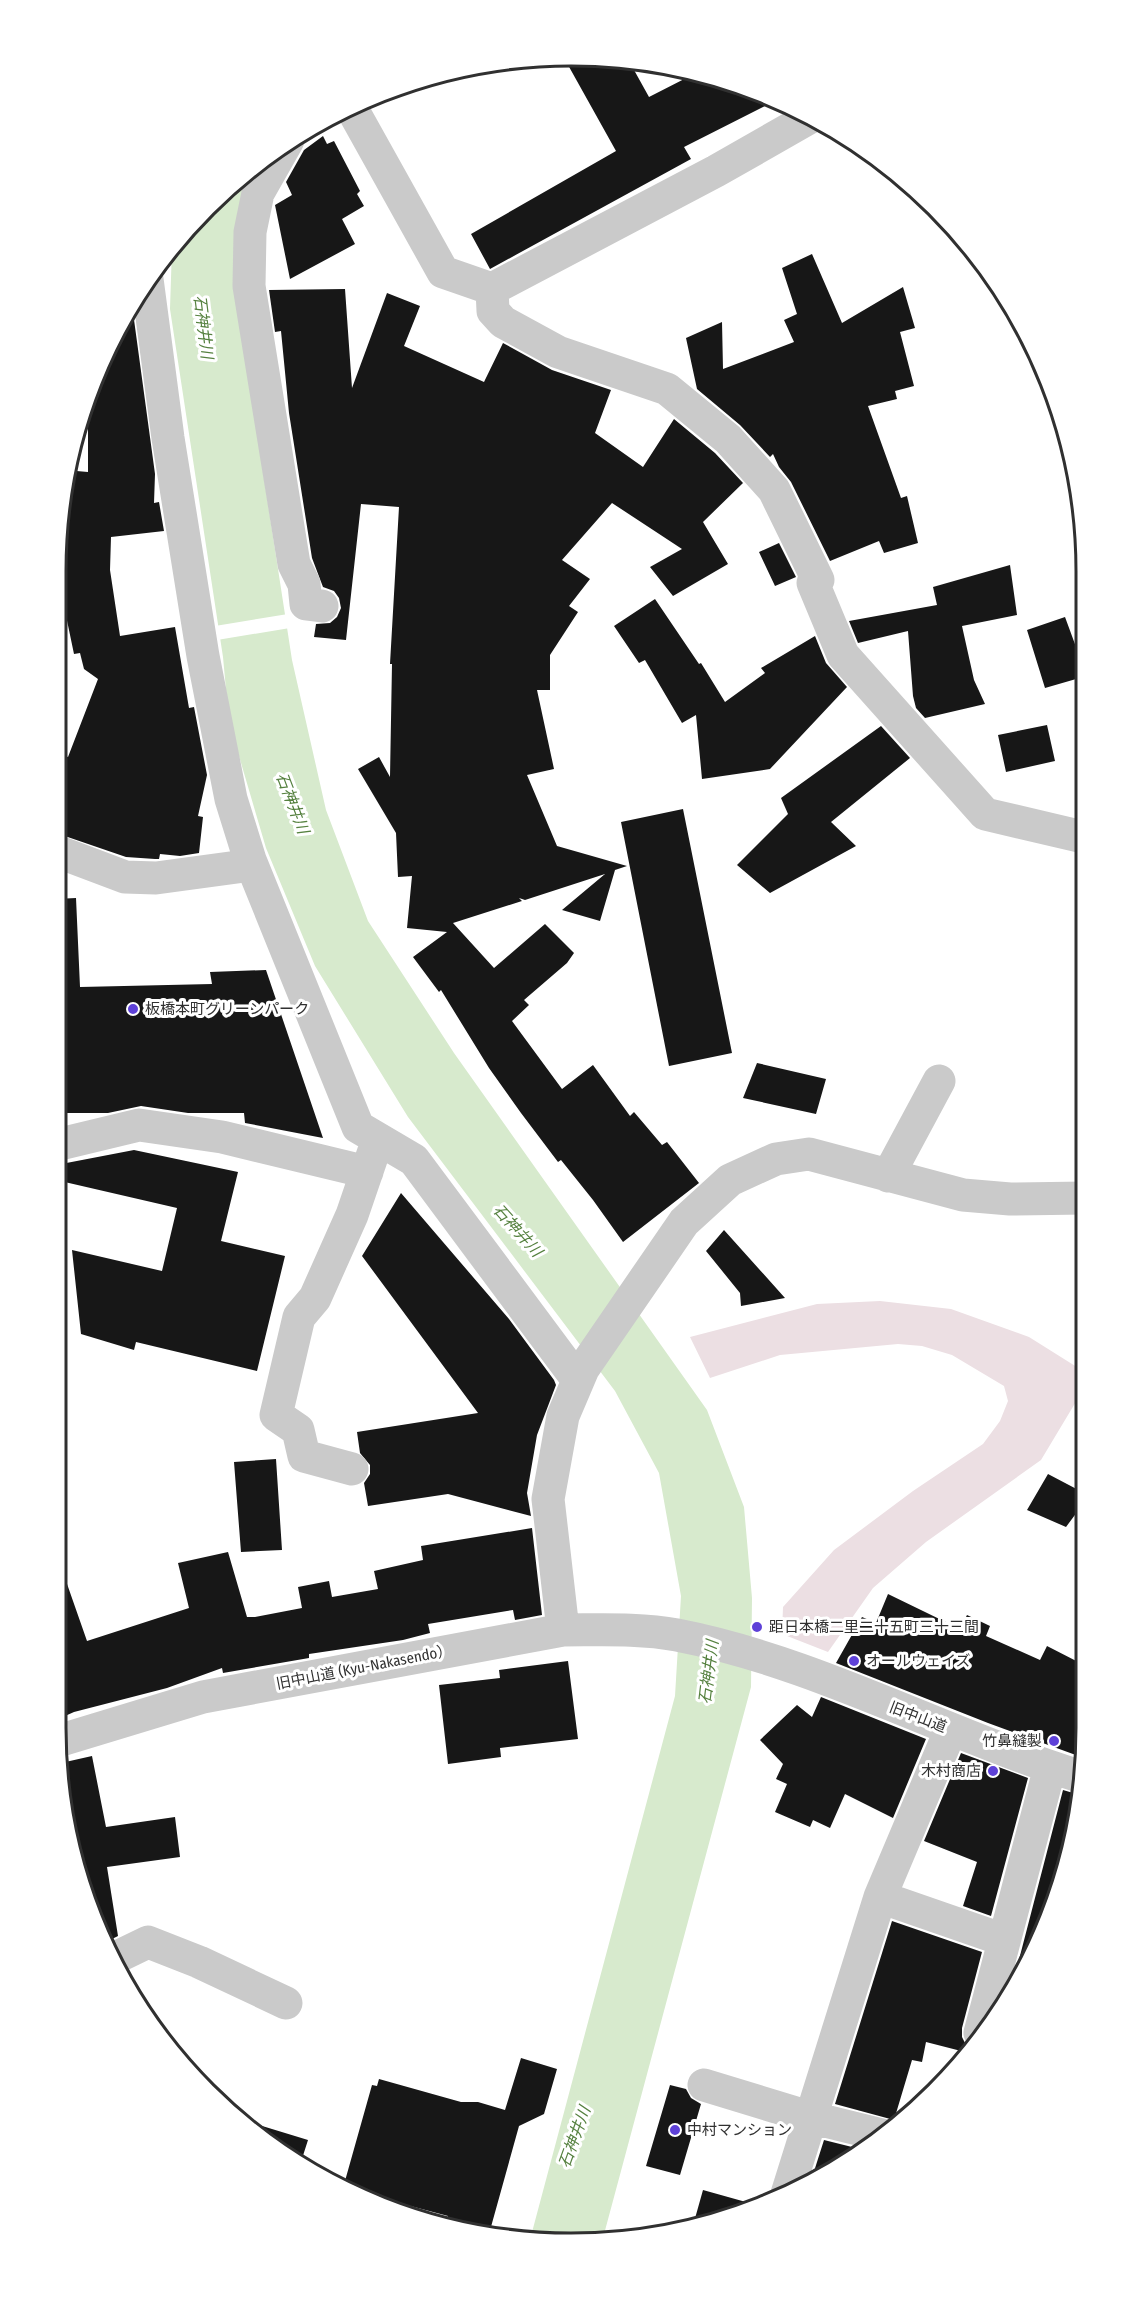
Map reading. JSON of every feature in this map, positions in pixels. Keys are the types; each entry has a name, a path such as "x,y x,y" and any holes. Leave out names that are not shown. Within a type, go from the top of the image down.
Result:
{"street":[{"path":"355,115 443,272 492,289 716,171 802,122"},
{"path":"276,161 258,193 250,232 249,286 294,564 304,584 306,604 322,606"},
{"path":"492,289 494,311 503,322 558,352 667,390 728,439 774,490 816,582 843,655 985,814 1076,835"},
{"path":"149,293 168,438 222,760 231,799 252,865 358,1128 414,1160 580,1374"},
{"path":"66,855 125,877 156,878 252,865"},
{"path":"888,1176 939,1082"},
{"path":"66,1143 139,1125 222,1137 367,1172"},
{"path":"351,1469 304,1456 298,1430 276,1415 299,1317 315,1298 367,1172 378,1139"},
{"path":"563,1630 549,1499 563,1416 580,1374 684,1222 730,1179 776,1160 809,1154 963,1195 1010,1199 1076,1198"},
{"name":"旧中山道 (Kyu-Nakasendo）","path":"66,1738 203,1697 563,1630 618,1630 675,1634"},
{"name":"旧中山道","path":"675,1634 756,1655 1074,1774"},
{"path":"790,2183 880,1897 951,1729"},
{"path":"984,2019 1050,1767"},
{"path":"880,1897 1004,1940"},
{"path":"120,1955 148,1942 199,1962 286,2003"},
{"path":"704,2085 809,2117 873,2133"}],"shaded area":[{"path":"880,1301 951,1309 1029,1337 1076,1366 1076,1402 1041,1460 926,1542 873,1588 828,1652 782,1634 783,1607 834,1550 913,1491 983,1444 1000,1421 1008,1401 1004,1386 952,1355 922,1346 898,1344 780,1355 710,1378 690,1337 817,1304"}],"water":[{"name":"石神井川","path":"259,174 236,296 292,660 326,810 368,921 454,1053 707,1410 744,1507 752,1598 751,1687 605,2232 532,2231 675,1696 681,1596 659,1473 615,1391 408,1117 315,966 266,848 229,722 223,657 170,309 172,262 214,214"}],"pier":[{"path":"288,614 290,628 217,640 215,626"}],"building":[{"path":"569,66 634,70 649,97 684,79 767,105 684,147 691,159 490,269 471,234 616,151"},
{"path":"323,136 327,144 334,141 360,191 357,194 364,206 342,219 355,244 290,279 275,205 292,195 286,182 304,150"},
{"path":"812,254 842,323 903,287 915,328 900,332 914,386 895,391 897,399 868,406 901,498 907,496 918,543 884,553 879,541 830,561 791,482 779,467 773,454 770,457 740,425 697,389 686,338 722,322 723,369 794,342 784,320 797,314 782,268"},
{"path":"345,289 352,388 387,293 420,306 404,346 484,382 503,343 552,370 611,390 595,433 643,467 674,419 715,453 743,483 703,522 728,564 673,596 650,567 682,549 612,503 562,560 590,579 569,606 578,612 550,655 550,690 537,690 554,769 527,775 557,846 627,866 615,870 600,921 562,910 605,874 525,900 519,898 522,901 453,923 494,968 545,924 574,953 567,963 524,1000 529,1005 512,1021 562,1089 593,1065 630,1116 634,1112 662,1145 667,1142 699,1183 623,1242 593,1200 561,1160 558,1162 521,1113 489,1068 441,990 439,992 413,957 447,932 407,928 412,876 398,877 396,833 358,769 379,757 390,777 392,664 390,664 399,507 361,504 346,640 314,637 316,624 330,623 337,617 341,608 339,598 334,591 323,587 312,558 289,413 281,331 275,332 269,290"},
{"path":"134,318 155,474 154,503 159,502 164,531 111,537 110,570 120,636 175,627 189,708 194,707 207,775 198,816 203,817 199,853 180,856 160,854 159,859 126,857 66,836 66,756 68,757 98,679 84,669 80,653 74,654 66,616 67,538 70,505 76,471 88,472 88,424 104,378"},
{"path":"779,543 796,577 775,586 759,552"},
{"path":"1010,565 1017,615 962,626 974,680 985,704 925,718 916,708 913,696 908,631 858,643 849,621 937,605 933,587"},
{"path":"655,599 699,664 701,663 725,702 765,673 761,668 815,636 826,663 847,687 770,769 702,779 696,715 682,723 645,660 639,663 614,626"},
{"path":"1065,617 1076,647 1076,679 1045,688 1027,630"},
{"path":"1047,725 1055,761 1006,772 998,735"},
{"path":"881,726 910,758 831,822 856,846 770,893 737,865 788,814 781,798"},
{"path":"683,809 732,1053 669,1066 621,822"},
{"path":"66,898 76,898 80,987 212,984 210,972 266,970 323,1138 245,1123 244,1113 188,1113 141,1106 108,1113 66,1113"},
{"path":"757,1063 826,1079 816,1114 743,1098"},
{"path":"134,1150 238,1172 221,1241 285,1256 257,1371 136,1342 134,1350 81,1334 72,1250 162,1271 177,1208 66,1182 66,1163"},
{"path":"401,1193 509,1319 554,1380 556,1385 537,1435 527,1493 531,1516 448,1494 368,1506 364,1483 370,1474 370,1465 360,1453 357,1432 478,1413 362,1256"},
{"path":"724,1230 785,1298 741,1306 740,1293 706,1251"},
{"path":"276,1459 282,1550 241,1552 234,1462"},
{"path":"1048,1474 1076,1489 1076,1514 1066,1527 1027,1510"},
{"path":"532,1528 542,1615 515,1620 513,1610 428,1624 430,1633 403,1640 309,1654 309,1658 223,1673 222,1668 167,1688 66,1716 66,1581 87,1641 189,1608 178,1563 228,1552 247,1617 255,1617 302,1608 298,1587 329,1581 332,1597 378,1589 374,1571 423,1560 421,1546"},
{"path":"888,1594 960,1629 967,1615 990,1626 986,1636 1040,1660 1047,1646 1076,1661 1075,1755 836,1663 862,1617 876,1623"},
{"path":"568,1661 578,1739 500,1748 501,1757 448,1764 439,1685 500,1678 499,1670"},
{"path":"821,1697 926,1739 893,1818 845,1794 830,1828 813,1820 810,1827 775,1812 787,1784 776,1779 783,1764 760,1740 797,1705 812,1717"},
{"path":"961,1753 1028,1778 991,1916 963,1906 977,1862 924,1841"},
{"path":"92,1756 106,1827 175,1817 180,1857 107,1867 118,1936 112,1939 83,1859 70,1794 67,1762"},
{"path":"1063,1790 1072,1793 1059,1859 1038,1921 1019,1961"},
{"path":"892,1921 982,1952 962,2028 962,2037 965,2043 959,2051 926,2042 922,2062 912,2060 896,2115 890,2119 835,2104"},
{"path":"521,2058 557,2069 544,2114 519,2126 491,2226 448,2218 404,2204 345,2180 372,2085 377,2086 379,2079 461,2102 478,2102 505,2110"},
{"name":"中村マンション","path":"670,2085 686,2089 691,2098 701,2104 680,2175 646,2166"},
{"path":"259,2125 308,2140 303,2156"},
{"path":"824,2140 853,2147 824,2165 814,2170"},
{"path":"703,2190 745,2202 702,2216 695,2217"}],"place":[{"name":"板橋本町グリーンパーク","path":"133,1009"},
{"name":"距日本橋二里二十五町三十三間","path":"757,1627"},
{"name":"オールウェイズ","path":"854,1661"},
{"name":"竹鼻縫製","path":"1054,1741"},
{"name":"木村商店","path":"993,1771"},
{"name":"中村マンション","path":"675,2130"}]}
